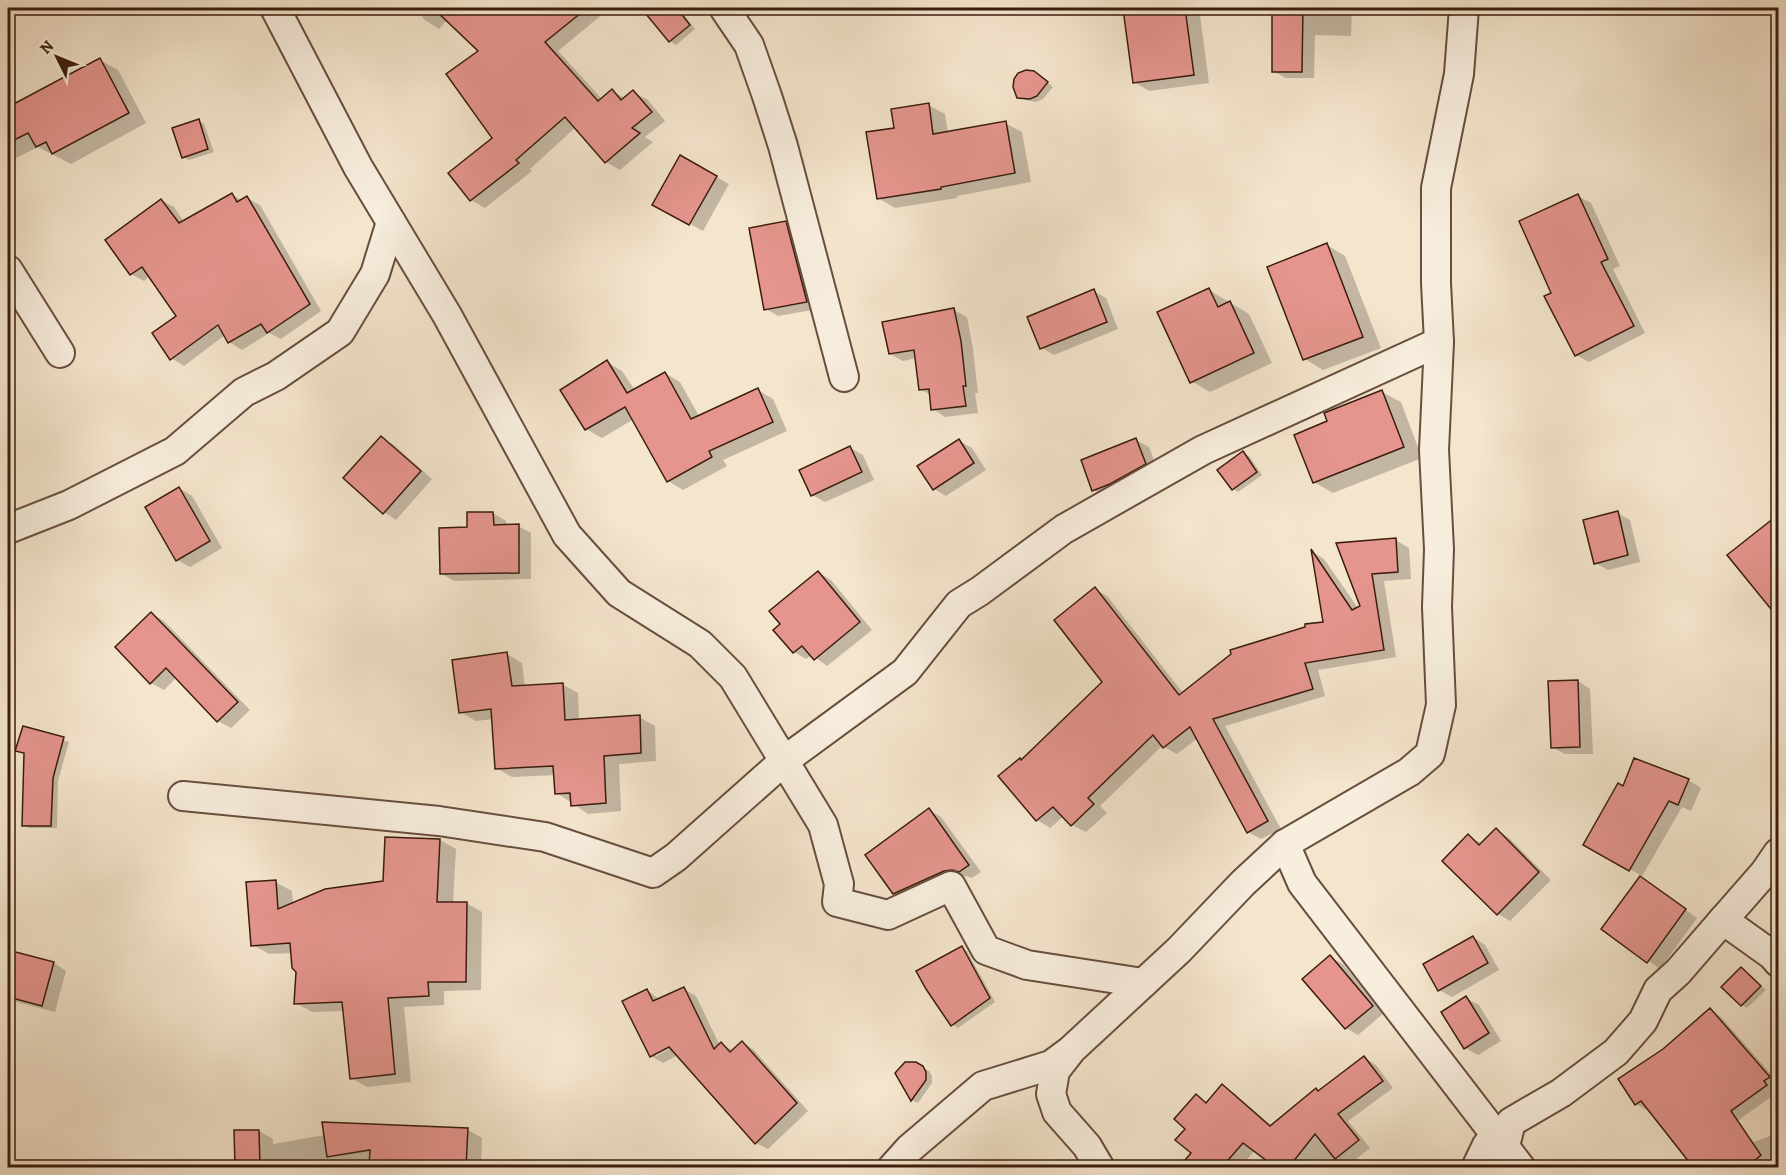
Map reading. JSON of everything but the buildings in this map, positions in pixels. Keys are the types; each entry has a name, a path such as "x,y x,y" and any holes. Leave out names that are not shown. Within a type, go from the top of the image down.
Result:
{"street":[{"path":"275,8 358,167 447,315 567,535 619,593 700,644 733,677 823,825 839,884 837,903 888,915 951,886 986,950 1027,965 1143,983"},
{"path":"723,8 750,45 767,96 783,146 844,377"},
{"path":"892,1167 909,1149 983,1086 1051,1065 1070,1051 1179,950 1243,883 1285,844 1409,772 1430,754 1441,705 1437,607 1439,549 1434,450 1439,342 1436,283 1436,189 1459,74 1464,8"},
{"path":"8,529 69,505 175,451 244,392 276,376 340,332 375,274 391,222"},
{"path":"375,274 420,269"},
{"path":"8,270 60,353"},
{"path":"183,796 439,821 545,837 653,873 676,857 784,760 905,672 959,604 1064,529 1203,450 1439,342"},
{"path":"1285,844 1302,883 1513,1157"},
{"path":"1513,1157 1511,1122 1561,1093 1616,1052 1643,1021 1658,990 1678,972 1779,853"},
{"path":"1723,920 1779,962"},
{"path":"1070,1051 1055,1071 1051,1094 1057,1112 1087,1146 1100,1167"},
{"path":"1476,1167 1487,1145 1513,1157"}]}
